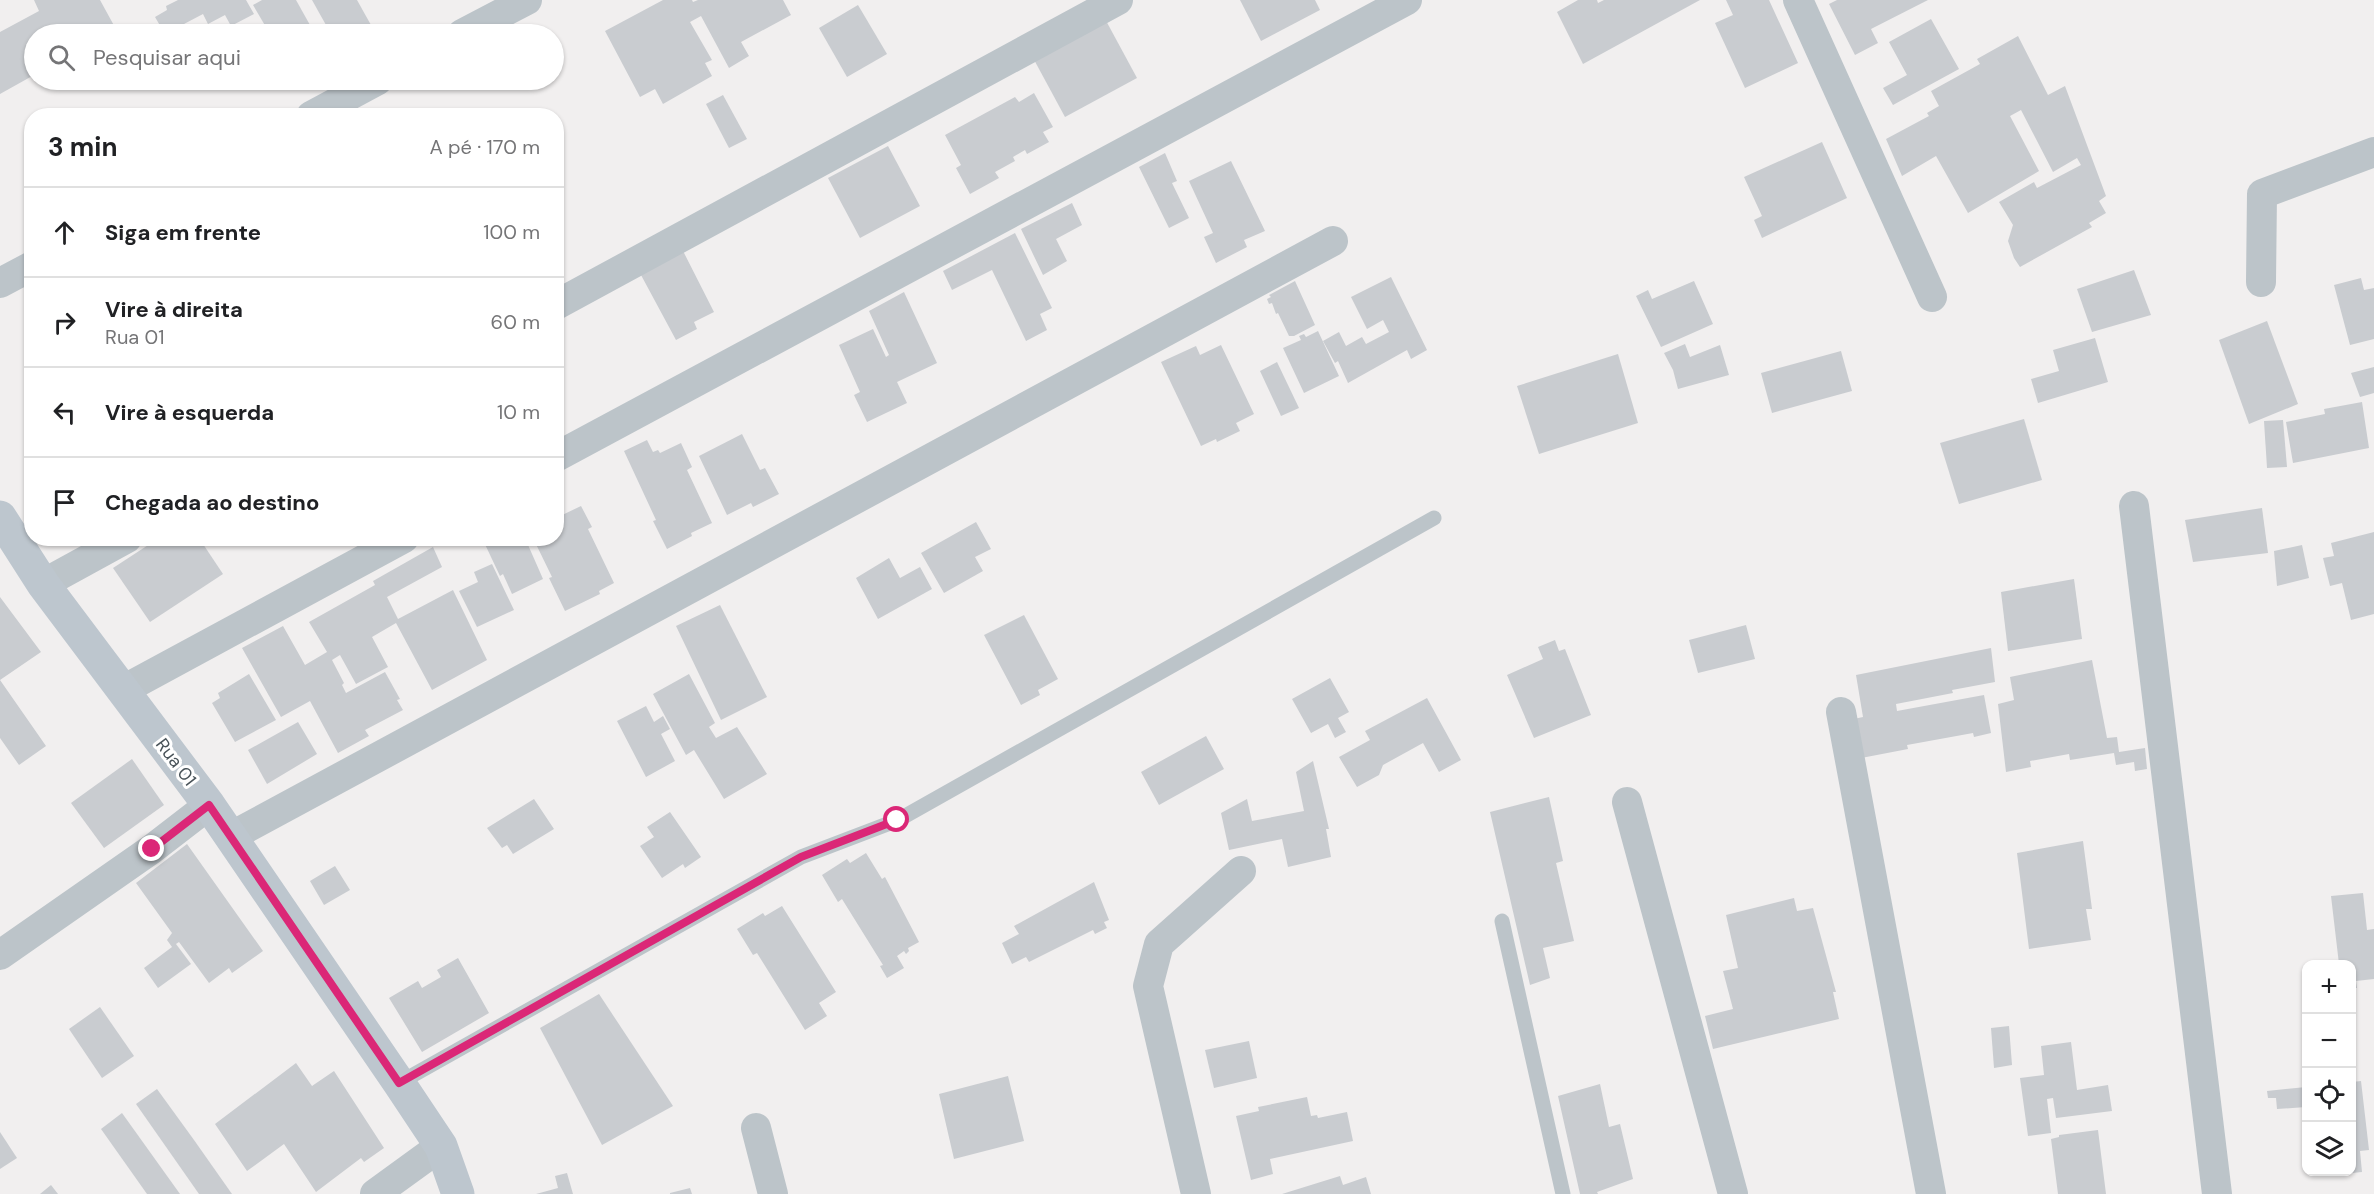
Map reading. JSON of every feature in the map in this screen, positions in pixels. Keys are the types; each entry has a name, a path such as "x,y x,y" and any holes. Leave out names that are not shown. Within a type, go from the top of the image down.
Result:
{"street":[{"path":"481,24 527,0"},
{"path":"564,301 1119,0"},
{"path":"564,453 1407,0"},
{"path":"1798,0 1932,297"},
{"path":"326,108 359,90"},
{"path":"2261,282 2262,194 2374,152"},
{"path":"230,837 1333,241"},
{"path":"0,283 24,270"},
{"path":"2134,506 2217,1194"},
{"name":"Rua 01","path":"3,529 209,805 441,1146 458,1194"},
{"path":"43,584 112,546"},
{"path":"123,690 389,546"},
{"path":"1841,712 1931,1194"},
{"path":"1627,802 1733,1194"},
{"path":"0,955 152,849 209,805"},
{"path":"1196,1194 1148,986 1159,944 1241,871"},
{"path":"756,1128 773,1194"},
{"path":"375,1194 441,1146"}],"lane":[{"path":"399,1083 801,857 897,820 1434,518"},
{"path":"1502,921 1563,1194"}],"building":[{"path":"34,0 100,0 113,24 24,24 24,81 0,94 0,32 39,11"},
{"path":"178,0 246,0 254,14 235,24 230,24 225,15 208,24 203,14 184,24 159,24 155,17 167,10 166,6"},
{"path":"262,0 296,0 309,24 264,24 253,5"},
{"path":"312,0 357,0 370,24 325,24"},
{"path":"663,0 692,0 693,2 698,0 783,0 791,15 741,42 749,56 729,68 701,16 690,22 712,60 705,63 712,76 663,104 655,89 640,97 605,31"},
{"path":"1240,0 1315,0 1320,10 1261,41"},
{"path":"1578,0 1597,0 1598,3 1604,0 1700,0 1583,64 1557,12"},
{"path":"1726,0 1769,0 1798,63 1745,88 1715,23 1733,15"},
{"path":"1837,0 1928,0 1871,29 1878,43 1855,55 1829,4"},
{"path":"858,5 887,54 847,77 819,28"},
{"path":"1104,17 1137,78 1065,117 1032,56"},
{"path":"1931,19 1959,69 1893,105 1883,88 1907,75 1889,42"},
{"path":"2018,36 2048,95 2065,86 2106,196 2099,201 2106,213 2089,223 2092,227 2020,267 2008,241 2013,225 1999,202 2034,182 2037,188 2081,165 2077,158 2053,172 2021,110 2010,116 2039,171 1968,213 1936,156 1902,176 1886,139 1929,116 1927,113 1939,106 1931,91 1980,64 1977,59"},
{"path":"1034,93 1053,127 1043,132 1049,142 1027,154 1025,150 1013,157 1015,161 995,172 999,178 970,194 956,168 961,165 945,135 1015,97 1019,102"},
{"path":"723,95 747,139 729,148 706,104"},
{"path":"1822,142 1847,198 1762,238 1754,220 1762,216 1744,177"},
{"path":"888,146 920,206 860,238 828,178"},
{"path":"1165,153 1177,181 1172,183 1189,218 1169,228 1139,167"},
{"path":"1231,161 1265,231 1244,240 1247,247 1216,263 1204,237 1213,233 1189,181"},
{"path":"1072,203 1082,225 1056,239 1067,261 1043,275 1021,229"},
{"path":"1015,233 1052,308 1040,314 1047,330 1026,341 992,270 952,290 943,271"},
{"path":"681,247 714,312 694,322 697,329 676,340 641,275"},
{"path":"2134,270 2151,315 2092,332 2077,289"},
{"path":"1391,277 1427,350 1411,359 1407,350 1348,383 1338,361 1335,363 1323,341 1339,332 1346,346 1362,337 1366,344 1389,332 1383,320 1367,329 1351,297"},
{"path":"2361,278 2364,290 2374,288 2374,339 2350,345 2334,285"},
{"path":"1295,281 1315,325 1294,336 1289,336 1278,313 1276,314 1272,303 1269,304 1267,299 1271,297 1269,295"},
{"path":"1694,281 1713,324 1661,347 1636,296 1648,290 1652,299"},
{"path":"904,292 937,363 897,382 907,403 867,422 854,395 860,392 839,345 873,329 886,357 889,355 869,311"},
{"path":"2267,321 2298,404 2249,424 2219,340"},
{"path":"1318,331 1339,376 1304,393 1283,348 1301,340 1299,336 1304,334 1306,337"},
{"path":"2095,338 2108,382 2038,403 2031,379 2059,371 2053,350"},
{"path":"1685,344 1690,357 1720,345 1729,375 1678,389 1673,370 1664,353"},
{"path":"1221,345 1254,414 1236,423 1240,431 1217,442 1216,439 1201,446 1161,362 1196,346 1200,355"},
{"path":"1841,351 1852,391 1772,413 1761,373"},
{"path":"1618,354 1638,423 1539,454 1517,386"},
{"path":"1277,362 1299,408 1281,416 1260,371"},
{"path":"2374,367 2374,393 2360,397 2351,373"},
{"path":"2362,402 2369,448 2293,463 2286,422 2325,414 2324,409"},
{"path":"2024,419 2042,480 1959,504 1940,443"},
{"path":"2283,420 2287,467 2267,468 2264,421"},
{"path":"742,434 760,470 765,468 779,494 753,507 751,503 727,515 699,456"},
{"path":"647,440 653,452 658,450 660,453 681,443 692,467 687,470 712,523 691,533 692,536 667,549 624,451"},
{"path":"581,506 592,527 588,529 614,583 599,591 600,594 565,611 537,546 564,546 564,514"},
{"path":"2262,508 2268,553 2193,562 2185,520"},
{"path":"976,522 991,549 975,557 983,571 944,593 921,553"},
{"path":"2374,532 2374,614 2351,620 2342,583 2330,586 2323,558 2334,556 2331,543"},
{"path":"2302,545 2309,578 2277,586 2274,551"},
{"path":"147,546 204,546 223,574 150,622 113,568"},
{"path":"486,546 529,546 543,579 512,594 503,574 500,576"},
{"path":"433,547 442,567 387,597 398,619 453,590 487,660 432,690 396,623 372,637 388,667 356,684 340,655 332,660 344,683 342,685 346,693 385,672 400,699 397,700 403,710 365,730 369,736 338,753 310,701 281,717 242,648 283,626 305,665 327,652 309,622 375,585 373,581"},
{"path":"889,558 900,578 920,567 932,589 878,619 856,578"},
{"path":"492,564 514,610 477,627 459,591 478,582 474,572"},
{"path":"2074,579 2082,639 2008,651 2001,592"},
{"path":"0,597 41,652 0,680"},
{"path":"720,605 767,697 721,720 676,626"},
{"path":"1024,615 1058,679 1038,690 1040,695 1021,705 984,635"},
{"path":"1746,625 1755,659 1698,673 1689,640"},
{"path":"1555,640 1559,651 1565,649 1591,715 1534,738 1507,675 1543,659 1538,647"},
{"path":"1991,648 1995,682 1896,704 1897,711 1984,695 1991,733 1974,737 1973,733 1907,745 1908,749 1856,759 1849,720 1863,717 1856,675"},
{"path":"2092,660 2107,738 2117,737 2119,752 2145,748 2147,769 2135,771 2134,762 2116,765 2114,753 2070,760 2069,754 2030,761 2031,767 2006,772 1998,704 2014,700 2010,677"},
{"path":"249,674 276,720 235,742 212,703 220,698 218,693"},
{"path":"689,674 715,723 709,727 716,738 737,727 767,774 724,799 694,750 686,755 653,694"},
{"path":"1330,678 1349,712 1338,718 1346,732 1335,738 1328,724 1311,733 1292,699"},
{"path":"0,680 46,746 19,765 0,738"},
{"path":"1427,698 1461,760 1439,772 1423,743 1383,765 1379,775 1357,787 1339,757 1370,740 1365,731"},
{"path":"646,706 654,722 663,716 670,729 661,734 675,761 646,777 617,721"},
{"path":"298,722 317,754 267,784 248,750"},
{"path":"1206,736 1224,769 1159,805 1141,772"},
{"path":"132,759 164,805 104,848 71,803"},
{"path":"1313,761 1329,829 1326,829 1331,857 1288,867 1282,839 1229,850 1221,813 1247,799 1252,821 1304,811 1296,772"},
{"path":"1549,797 1563,861 1556,863 1574,941 1543,948 1550,978 1530,985 1490,812"},
{"path":"534,799 554,829 513,854 507,845 502,848 487,828"},
{"path":"670,812 701,857 685,868 683,864 662,878 640,846 654,837 647,827"},
{"path":"2083,841 2092,909 2086,909 2091,940 2029,949 2017,853"},
{"path":"187,844 263,951 232,973 229,968 209,983 179,942 176,944 191,964 158,988 144,968 172,947 167,940 172,933 136,883"},
{"path":"866,853 882,879 885,877 919,942 908,948 909,951 906,954 904,951 897,956 904,968 887,978 880,966 883,965 842,899 838,902 822,875 847,859 850,863"},
{"path":"335,866 350,890 324,905 310,881"},
{"path":"1094,882 1109,920 1104,922 1107,928 1095,934 1093,930 1029,962 1026,957 1012,964 1002,943 1019,934 1014,926"},
{"path":"2363,893 2367,930 2374,929 2374,979 2356,981 2356,960 2339,960 2331,896"},
{"path":"1794,898 1797,911 1813,908 1836,992 1833,992 1839,1019 1713,1049 1705,1016 1733,1009 1723,971 1738,968 1726,915"},
{"path":"782,906 836,992 819,1003 827,1016 805,1030 757,953 753,955 737,929 763,913 765,916"},
{"path":"458,958 489,1013 422,1052 389,998 418,981 422,988 441,977 437,970"},
{"path":"599,994 673,1106 602,1145 540,1028"},
{"path":"100,1007 134,1056 102,1078 69,1029"},
{"path":"2009,1026 2012,1065 1994,1068 1991,1028"},
{"path":"1249,1041 1257,1078 1214,1088 1205,1050"},
{"path":"2071,1042 2077,1090 2108,1085 2112,1111 2056,1118 2053,1098 2047,1099 2051,1133 2028,1136 2020,1078 2044,1075 2041,1046"},
{"path":"296,1063 312,1086 334,1071 384,1148 364,1162 361,1158 316,1192 284,1144 247,1171 215,1124"},
{"path":"1008,1076 1024,1141 954,1159 939,1094"},
{"path":"2361,1081 2369,1150 2360,1151 2362,1172 2356,1173 2356,1122 2356,1082"},
{"path":"1600,1084 1609,1127 1620,1124 1633,1179 1597,1192 1598,1194 1580,1194 1558,1096"},
{"path":"2302,1087 2302,1107 2277,1109 2276,1098 2268,1098 2267,1091"},
{"path":"157,1089 232,1194 199,1194 136,1104"},
{"path":"1307,1097 1311,1116 1317,1115 1318,1118 1347,1112 1353,1141 1270,1159 1273,1174 1251,1180 1236,1116 1259,1111 1258,1107"},
{"path":"122,1113 180,1194 147,1194 101,1129"},
{"path":"2098,1130 2106,1194 2058,1194 2051,1139 2059,1135"},
{"path":"0,1132 17,1158 0,1169"},
{"path":"567,1173 573,1194 536,1194 558,1188 555,1176"},
{"path":"1340,1176 1343,1185 1366,1177 1371,1194 1282,1194"},
{"path":"51,1185 58,1194 40,1194"},
{"path":"690,1188 692,1194 670,1194 670,1193"}],"route":[{"path":"152,849 209,805 399,1083 801,857 897,820"}]}
